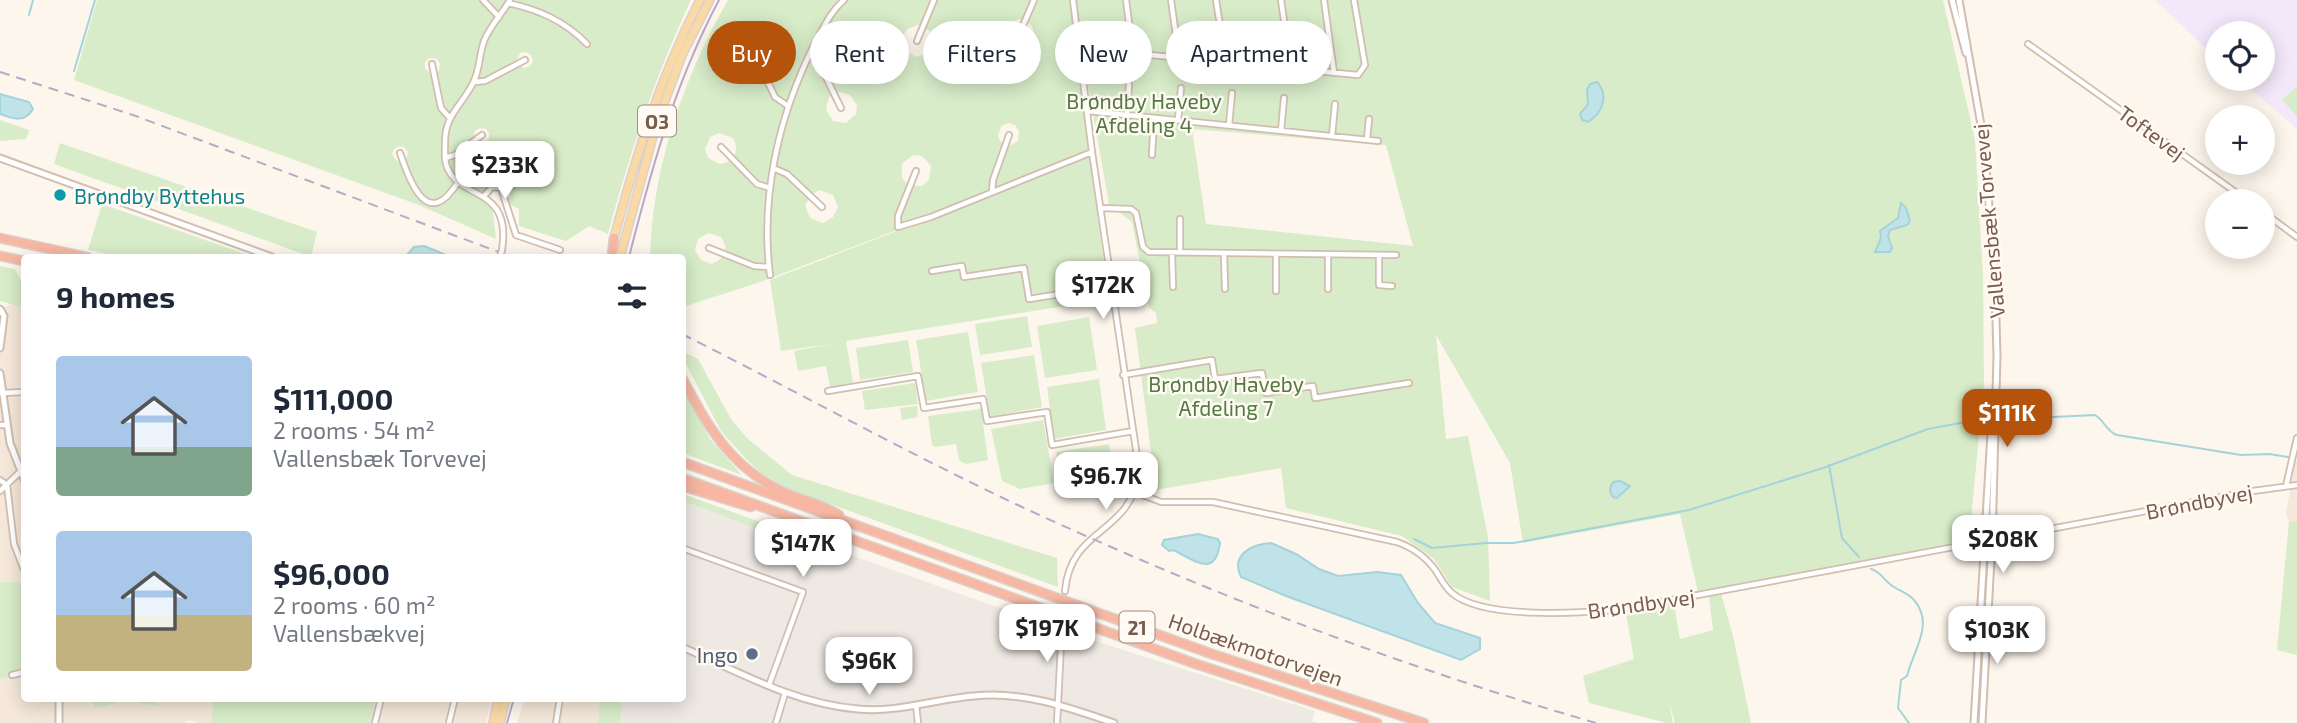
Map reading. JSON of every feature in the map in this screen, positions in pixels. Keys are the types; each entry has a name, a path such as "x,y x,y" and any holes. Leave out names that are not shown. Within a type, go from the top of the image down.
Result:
{"highway":[{"path":"0,238 73,254"},
{"path":"610,254 614,238"},
{"path":"0,256 21,260"},
{"path":"686,384 723,447 748,471 780,491 830,509 853,524"},
{"name":"Holbækmotorvejen","path":"686,463 1209,653 1424,723"},
{"name":"Holbækmotorvejen","path":"686,479 1196,664 1377,723"},
{"path":"686,487 740,505 791,517"}],"main road":[{"name":"O3","path":"614,238 648,120 678,46 701,0"},
{"name":"O3","path":"621,254 656,122 684,53 710,0"},
{"path":"493,723 497,702"},
{"path":"500,723 505,702"}],"street":[{"path":"483,0 499,17"},
{"path":"917,41 934,0"},
{"path":"1025,21 1034,0"},
{"path":"1073,0 1075,21"},
{"path":"1126,0 1129,21"},
{"path":"1171,0 1174,21"},
{"path":"1216,0 1219,21"},
{"path":"1281,0 1284,21"},
{"path":"1324,0 1334,73 1358,75 1365,65 1354,0"},
{"name":"Vallensbæk Torvevej","path":"1952,0 1975,86"},
{"name":"Vallensbæk Torvevej","path":"1959,0 1975,86 1990,198 1997,356 1992,541 1982,723"},
{"path":"501,254 501,220 491,203 484,196 458,182 447,167 444,136 449,117 474,82 483,44 509,1 558,20 587,44"},
{"path":"827,21 841,1"},
{"name":"Toftevej","path":"2028,44 2231,189"},
{"path":"770,275 769,188 788,106 810,54"},
{"path":"474,82 485,81 525,60"},
{"path":"432,65 441,108 449,117"},
{"path":"769,84 775,97 788,106"},
{"path":"829,84 841,108"},
{"path":"1065,591 1068,573 1076,555 1087,541 1119,517 1135,492 1139,467 1123,375 1084,84"},
{"path":"1126,115 1129,84"},
{"path":"1178,120 1181,88"},
{"path":"1228,125 1232,93"},
{"path":"1280,131 1284,98"},
{"path":"1332,136 1335,104"},
{"path":"1088,111 1378,141"},
{"path":"1152,155 1154,118"},
{"path":"1367,139 1369,119"},
{"path":"445,158 455,155 482,135"},
{"path":"992,192 993,180 1009,135"},
{"path":"721,147 757,184 769,188"},
{"path":"916,171 898,216 898,227 931,217 1092,152"},
{"path":"400,153 416,193 423,200 433,203 442,201 450,195 458,182"},
{"path":"0,158 264,254"},
{"path":"773,168 782,171 822,207"},
{"path":"484,196 492,187 501,188 516,235 561,250"},
{"path":"1100,208 1131,209 1136,213 1145,250 1149,252 1396,255"},
{"path":"1180,219 1180,252"},
{"path":"2275,221 2297,237"},
{"path":"709,248 754,267 769,267"},
{"path":"1172,252 1173,287"},
{"path":"1224,253 1225,289"},
{"path":"1276,254 1276,291"},
{"path":"1328,254 1328,289"},
{"path":"1379,256 1379,285 1392,286"},
{"path":"932,271 962,267 964,277 1024,268 1029,299 1111,286"},
{"path":"0,309 4,316 0,348"},
{"name":"Vallensbæk Torvevej","path":"1974,723 1983,542 1997,356"},
{"path":"1123,375 1212,360 1215,379 1262,373 1266,393 1313,386 1315,398 1409,383"},
{"path":"0,376 4,425 20,472 0,491"},
{"path":"828,391 918,376 924,408 983,399 987,421 1047,412 1052,444 1133,431"},
{"path":"2,393 21,392"},
{"path":"2286,486 2297,438"},
{"path":"0,480 7,485 14,544 21,562"},
{"name":"Brøndbyvej","path":"1135,492 1161,502 1213,502 1397,542 1411,547 1428,560 1450,592 1461,600 1482,608 1573,613 1623,608 2297,485"},
{"path":"686,549 803,592 769,685"},
{"path":"1057,723 1062,625"},
{"path":"686,649 785,693 831,706 862,710 998,694 1023,696 1057,704 1114,723"},
{"path":"12,675 21,674"},
{"path":"776,723 785,693"},
{"path":"58,702 60,723"},
{"path":"375,723 380,702"},
{"path":"449,723 454,702"},
{"path":"556,723 560,702"},
{"path":"916,705 918,723"}],"shaded area":[{"path":"2155,0 2297,0 2297,129 2275,110 2275,105 2269,105 2253,91 2275,91 2275,21 2205,21 2205,48"},
{"path":"14,303 21,306 21,702 90,702 92,706 107,706 119,702 135,702 158,706 158,702 211,702 211,723 189,720 186,723 0,723 0,309"},
{"path":"2295,461 2297,522 2289,521 2286,514"},
{"path":"686,502 841,560 848,554 1070,633 1315,711 1312,721 1319,723 620,723 623,702 686,702"},
{"path":"375,702 491,702 486,723 370,723"},
{"path":"524,702 600,702 598,723 517,723"}],"green space":[{"path":"97,0 691,0 644,115 608,234 589,226 566,241 519,226 519,209 511,205 509,200 516,172 512,172 509,185 498,182 491,196 496,239 419,205 74,80","holes":["520,53 531,55 533,61 530,66 524,68 519,65 517,59","429,58 437,59 439,70 435,73 429,72 425,68 425,62","486,129 489,139 485,143 477,142 475,131","404,147 408,152 407,157 403,161 397,161 392,154 394,149"]},
{"path":"728,0 1072,0 1074,21 1055,21 1055,84 1080,84 1093,163 1090,163 1109,299 846,341 853,383 830,387 826,366 798,371 794,351 830,344 781,351 770,280 1081,160 763,281 686,306 686,254 650,254 652,224 664,157 685,92 707,40 707,84 796,84 796,21 716,21","holes":["839,92 850,95 857,105 856,114 846,123 833,121 826,110 829,97","1008,123 1015,125 1019,131 1018,141 1011,145 1001,142 998,136 1001,126","719,133 733,138 736,147 732,158 720,164 708,158 705,149 710,137","913,155 922,156 931,166 929,180 922,186 908,185 902,178 902,164","820,190 833,195 838,207 833,217 823,223 810,218 805,205 812,194","708,233 721,237 726,247 722,258 712,264 701,260 695,250 698,239"]},
{"path":"1073,0 1943,0 1975,140 1983,275 1984,384 1969,540 1698,592 1680,514 1523,543 1510,463 1436,335 1446,439 1468,436 1488,537 1490,601 1452,587 1434,559 1402,536 1286,508 1281,468 1156,490 1135,328 1157,323 1156,313 1149,308 1132,222 1109,204 1088,84 1152,84 1152,21 1077,21","holes":["1192,129 1386,145 1413,246 1206,224"]},
{"path":"2297,86 2297,116 2282,100"},
{"path":"0,120 29,130 26,139 0,141"},
{"path":"60,143 317,232 312,254 303,254 54,164"},
{"path":"102,204 245,254 107,254 88,250"},
{"path":"0,266 15,269 21,280 21,307 0,301"},
{"path":"1027,316 1032,347 980,355 975,324"},
{"path":"1089,317 1097,370 1045,378 1037,326"},
{"path":"968,332 978,392 926,401 916,340"},
{"path":"908,340 913,372 860,380 856,348"},
{"path":"686,353 698,359 731,419 748,439 792,475 1057,558 1058,587 784,487 764,475 746,459 721,431 686,364"},
{"path":"1034,355 1042,407 990,417 981,363"},
{"path":"1099,379 1106,430 1054,439 1047,387"},
{"path":"915,383 918,404 865,410 862,391"},
{"path":"686,395 710,439 742,475 686,454"},
{"path":"917,406 918,417 902,420 900,408"},
{"path":"981,409 988,460 966,464 959,460 956,444 935,447 932,445 928,416"},
{"path":"1043,420 1054,483 1020,489 1002,481 991,429"},
{"path":"1109,444 1115,483 1063,492 1056,452"},
{"path":"686,495 848,554 841,560 686,502"},
{"path":"2289,521 2297,522 2297,655 2277,650"},
{"path":"0,582 21,583 21,675 0,679"},
{"path":"1721,594 1733,636 1751,723 1675,723 1669,702 1673,723 1589,703 1583,676 1634,659 1626,614 1674,604 1680,639 1713,630 1709,597"},
{"path":"91,702 119,702 107,706 94,707"},
{"path":"135,702 158,702 158,706"},
{"path":"211,702 375,702 370,723 211,723"},
{"path":"600,702 623,702 620,723 598,723"}],"water":[{"path":"1597,82 1603,92 1603,104 1588,122 1582,120 1580,114 1588,104 1587,90 1590,84"},
{"path":"0,94 29,102 33,109 22,118 0,114"},
{"path":"1901,203 1906,208 1910,221 1907,225 1890,230 1890,252 1875,252 1881,238 1880,231 1898,218"},
{"path":"424,246 444,254 408,254 414,247"},
{"path":"1620,481 1630,486 1617,498 1613,497 1611,486 1613,482"},
{"path":"1198,534 1218,539 1220,543 1214,561 1209,564 1196,562 1173,550 1169,551 1162,545 1164,540"},
{"path":"1271,543 1296,554 1319,569 1338,576 1377,572 1401,575 1418,603 1435,623 1480,638 1480,649 1461,660 1241,577 1238,563 1245,552 1250,548"}],"waterway":[{"path":"29,15 33,0"},
{"path":"74,71 95,0"},
{"path":"2010,419 2095,415 2117,435 2241,455 2269,454 2288,457"},
{"path":"1414,539 1432,548 1514,543 1689,510 1823,468 1928,429 1977,420"},
{"path":"1829,465 1842,538 1859,557"},
{"path":"1871,569 1912,598 1923,618 1921,638 1907,676 1901,680 1898,708 1909,723"}],"tunnel":[{"path":"1062,625 1065,591"}],"tram line":[{"path":"630,254 677,94 719,0"},
{"path":"507,723 513,702"}],"railway":[{"path":"0,72 133,115 504,254"},
{"path":"686,336 979,486 1162,569 1377,652 1596,723"}],"place":[{"name":"Brøndby Byttehus","path":"60,195"},
{"name":"Ingo","path":"752,654"}],"park label":[{"name":"Brøndby Haveby Afdeling 4","path":"1144,112"},
{"name":"Brøndby Haveby Afdeling 7","path":"1226,395"}]}
